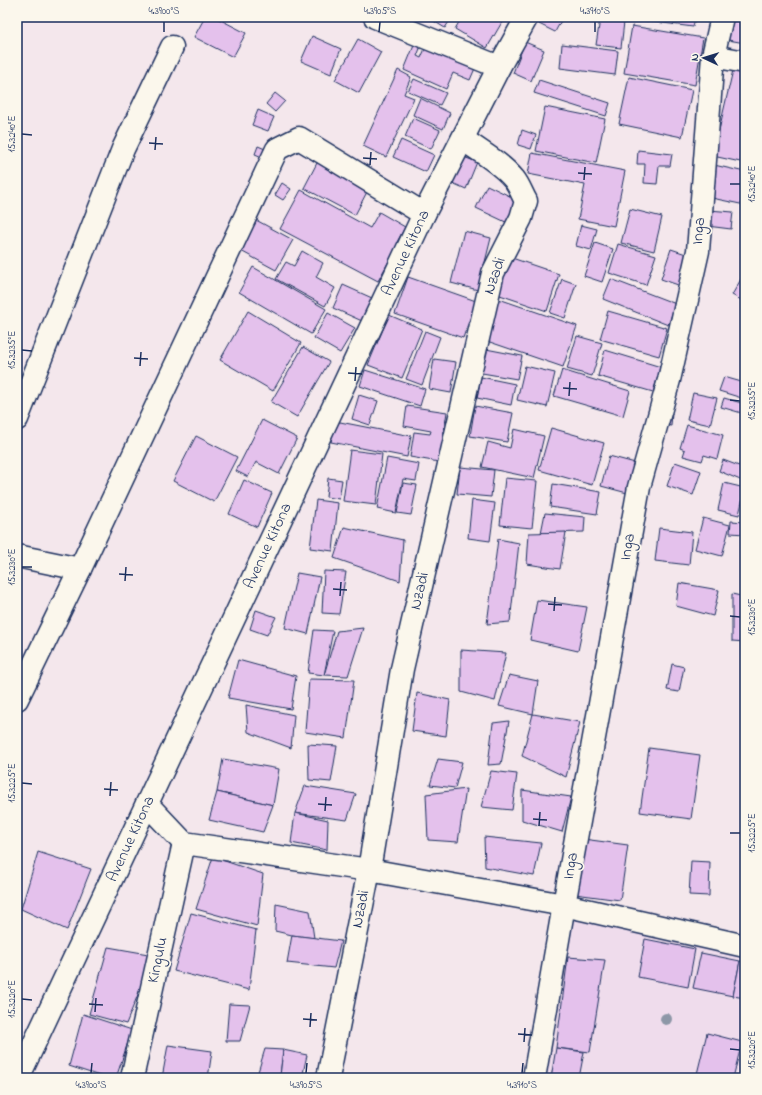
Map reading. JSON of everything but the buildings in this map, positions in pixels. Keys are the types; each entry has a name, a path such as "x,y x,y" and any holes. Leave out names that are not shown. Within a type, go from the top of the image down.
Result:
{"street":[{"path":"375,17 499,67"},
{"name":"Avenue Kitona","path":"18,1078 424,214 499,67 527,17"},
{"name":"Inga","path":"534,1078 639,487 669,380 698,252 713,56 722,17"},
{"path":"17,419 123,149 172,47"},
{"path":"713,56 745,62"},
{"path":"17,699 80,569 277,149 299,138 424,214"},
{"name":"Nzadi","path":"328,1078 368,870 402,669 493,273 520,218 526,200 514,180 501,166 463,139"},
{"path":"17,556 80,569"},
{"path":"147,804 184,843 368,870 564,904 745,946"},
{"name":"Kingulu","path":"132,1078 184,843"}],"shaded area":[{"path":"572,918 745,955 745,1078 545,1078"}]}
